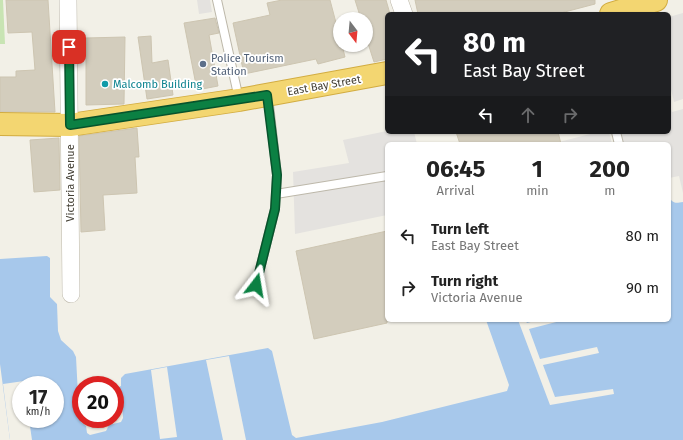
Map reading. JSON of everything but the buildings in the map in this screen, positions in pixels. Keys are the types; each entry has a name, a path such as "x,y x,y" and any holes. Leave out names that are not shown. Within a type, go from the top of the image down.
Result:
{"highway":[{"path":"617,12 656,0"},
{"name":"East Bay Street","path":"0,124 70,125 239,100 385,73"}],"street":[{"name":"Victoria Avenue","path":"68,0 71,294"},
{"path":"399,0 403,12"}],"lane":[{"path":"217,0 239,100"},
{"path":"256,285 275,209 276,194 277,175 267,95"},
{"path":"276,194 385,176"}],"green space":[{"path":"0,0 3,0 5,44 0,44"}],"shaded area":[{"path":"197,0 210,0 212,12 199,14"},
{"path":"683,13 683,99 674,102 671,89 671,16"},
{"path":"671,109 672,112 683,109 683,193 679,176 671,178 671,142 623,142 621,134 671,134"},
{"path":"385,131 385,134 414,134 416,142 385,142 385,215 295,234 293,172 349,163 343,140"},
{"path":"590,134 610,134 612,142 559,142"}],"water":[{"path":"671,200 678,203 683,202 683,440 10,440 0,364 0,259 47,256 50,258 50,297 57,304 58,331 61,340 73,351 76,357 77,376 72,376 72,428 86,428 87,433 90,435 106,431 108,428 124,428 123,376 125,374 268,348 272,351 292,435 296,438 382,422 507,391 509,385 487,322 671,322"}],"pier":[{"path":"519,322 556,322 529,329 540,359 597,347 599,353 543,365 555,397 613,389 614,394 550,405"},
{"path":"229,356 246,440 223,440 206,360"},
{"path":"167,367 177,437 160,439 151,370"},
{"path":"12,383 12,428 30,428 32,440 10,440 3,384"}],"place":[{"name":"Police Tourism Station","path":"203,64"},
{"name":"Malcomb Building","path":"105,84"}],"route":[{"path":"69,47 70,125 267,95 277,175 275,209 256,285"}]}
